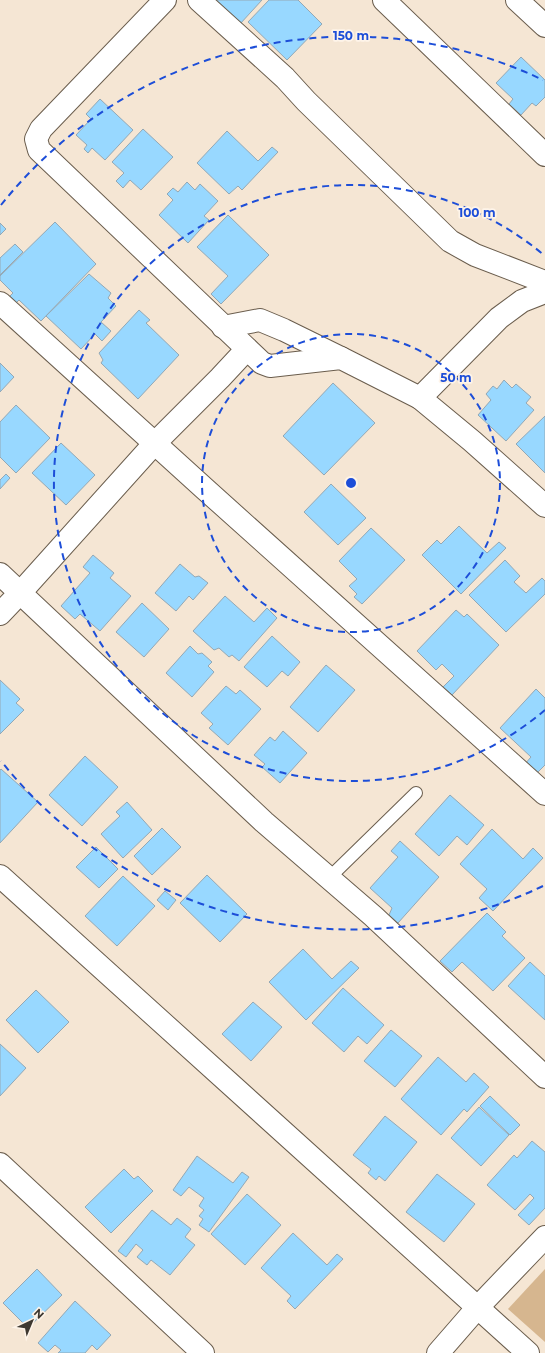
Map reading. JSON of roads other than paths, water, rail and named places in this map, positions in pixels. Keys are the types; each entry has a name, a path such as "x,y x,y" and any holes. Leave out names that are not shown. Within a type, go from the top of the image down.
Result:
{"street":[{"path":"165,0 41,129 36,139 39,150 262,363 270,366 341,358"},
{"path":"199,0 285,78 306,101 450,240 475,255 545,282"},
{"path":"384,0 545,155"},
{"path":"517,0 545,26"},
{"path":"420,398 499,318 522,301 545,292"},
{"path":"0,303 121,412 154,444 545,794"},
{"path":"223,327 260,320 284,330 420,398 472,440 545,506"},
{"path":"0,614 154,444 247,349"},
{"path":"0,574 264,822 328,879 373,916 545,1077"},
{"path":"0,876 528,1353"},
{"path":"0,1164 203,1353"},
{"path":"438,1353 478,1307 545,1237"}],"lane":[{"path":"328,879 416,793"}]}
